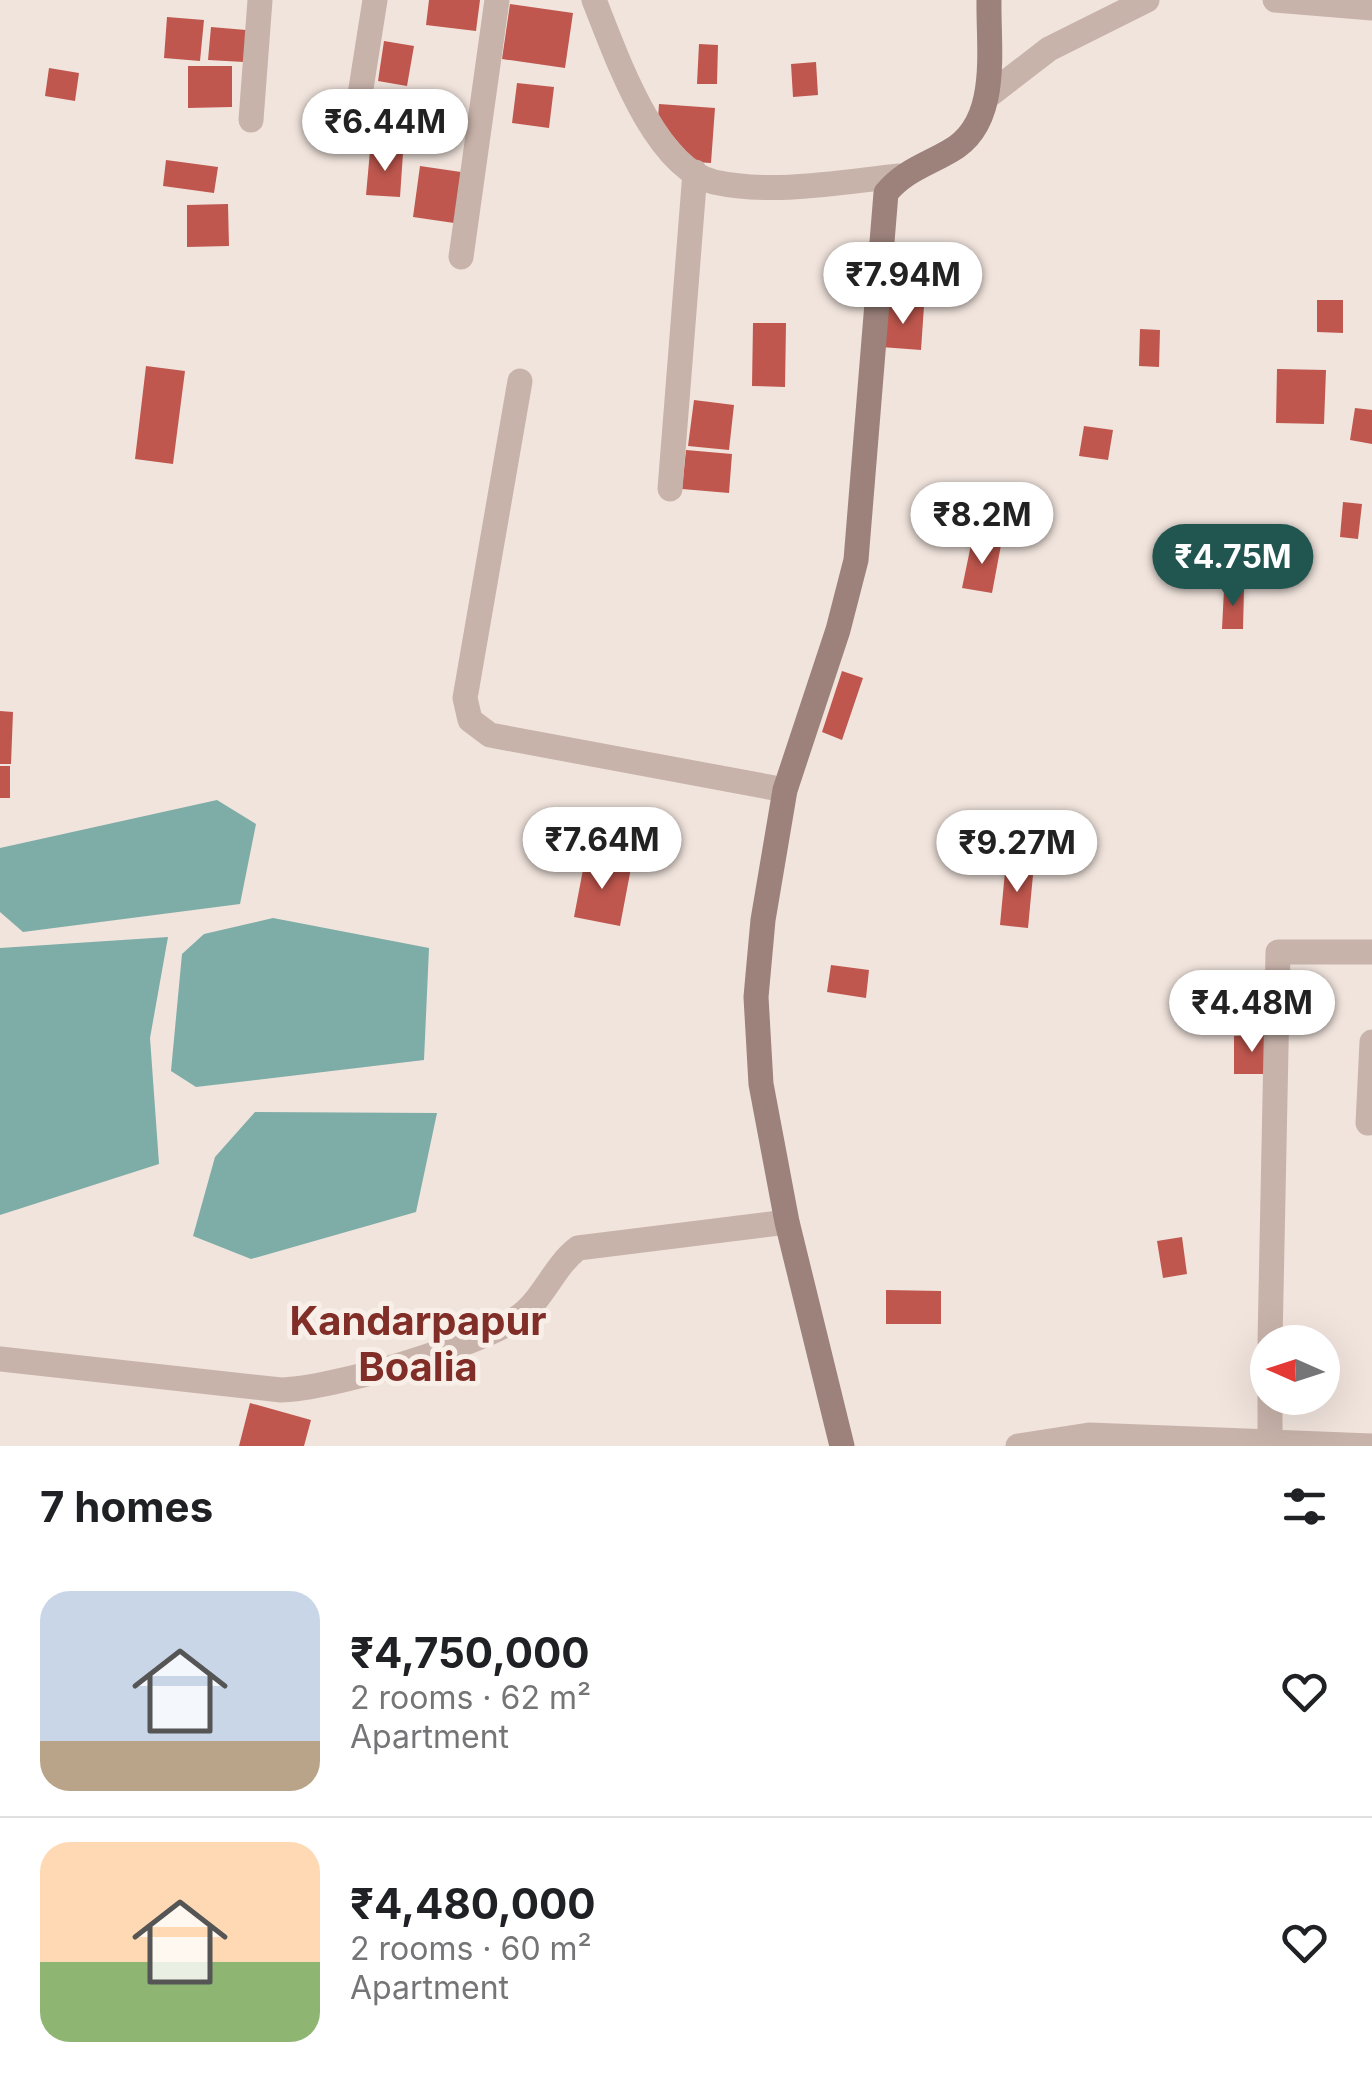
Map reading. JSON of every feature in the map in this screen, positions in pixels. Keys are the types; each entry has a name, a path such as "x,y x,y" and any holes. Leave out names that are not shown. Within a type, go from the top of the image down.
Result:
{"street":[{"path":"251,120 260,0"},
{"path":"356,120 375,0"},
{"path":"461,257 497,0"},
{"path":"594,0 631,90 665,144 711,181 759,186 900,176 955,149 975,127 988,96 989,0"},
{"path":"988,96 1050,48 1147,0"},
{"path":"1275,0 1372,8"},
{"path":"670,489 696,172"},
{"path":"842,1446 787,1222 756,1036 762,920 785,790 851,589 886,193 900,176"},
{"path":"520,381 465,698 470,720 490,736 785,790"},
{"path":"1270,1325 1278,952 1372,952"},
{"path":"1368,1123 1372,1042"},
{"path":"0,1360 282,1390 317,1390 492,1334 521,1316 578,1248 787,1222"},
{"path":"1270,1415 1270,1440"},
{"path":"1018,1446 1089,1435 1372,1446"}],"water":[{"path":"217,800 256,824 240,904 23,932 0,912 0,848"},
{"path":"273,918 429,948 424,1060 196,1087 171,1071 182,954 204,934"},
{"path":"168,937 150,1038 159,1164 0,1215 0,948"},
{"path":"255,1112 437,1113 416,1212 251,1259 193,1236 215,1157"}],"building":[{"path":"429,0 480,0 476,31 426,25"},
{"path":"510,4 573,13 565,68 502,59"},
{"path":"167,17 204,20 200,61 164,58"},
{"path":"211,27 246,30 244,62 208,60"},
{"path":"384,41 414,46 407,86 378,81"},
{"path":"699,44 718,45 717,84 697,84"},
{"path":"816,62 818,95 793,97 791,64"},
{"path":"188,66 232,66 232,107 188,108"},
{"path":"49,68 79,73 75,101 45,96"},
{"path":"517,83 554,87 549,128 512,123"},
{"path":"377,94 410,98 404,144 372,139"},
{"path":"659,104 715,108 711,163 695,162 658,119"},
{"path":"370,151 403,153 400,197 366,195"},
{"path":"166,160 218,167 214,193 163,186"},
{"path":"420,166 461,172 454,223 413,217"},
{"path":"228,204 229,246 187,247 187,205"},
{"path":"1317,300 1343,300 1343,333 1317,332"},
{"path":"884,304 924,306 921,350 881,347"},
{"path":"753,323 786,323 785,387 752,386"},
{"path":"1140,329 1160,330 1159,367 1139,366"},
{"path":"146,366 185,371 173,464 135,459"},
{"path":"1277,369 1326,370 1324,424 1276,423"},
{"path":"694,400 734,405 729,450 688,446"},
{"path":"1355,408 1372,410 1372,444 1350,440"},
{"path":"1084,426 1113,430 1108,460 1079,456"},
{"path":"686,450 732,454 729,493 682,489"},
{"path":"1343,502 1362,504 1358,539 1340,537"},
{"path":"972,540 1001,545 992,593 962,588"},
{"path":"1224,589 1244,589 1243,629 1222,629"},
{"path":"842,671 863,678 842,740 822,732"},
{"path":"0,711 13,712 11,764 0,764"},
{"path":"0,766 10,766 10,798 0,798"},
{"path":"585,859 631,868 620,926 574,917"},
{"path":"1006,861 1034,864 1028,928 1000,925"},
{"path":"831,965 869,970 866,998 827,992"},
{"path":"1271,1035 1270,1074 1234,1074 1234,1036"},
{"path":"1182,1237 1187,1274 1163,1278 1157,1241"},
{"path":"886,1290 941,1291 941,1324 886,1324"},
{"path":"250,1403 311,1420 304,1446 239,1446"}],"district":[{"name":"Kandarpapur Boalia","path":"418,1344"}]}
